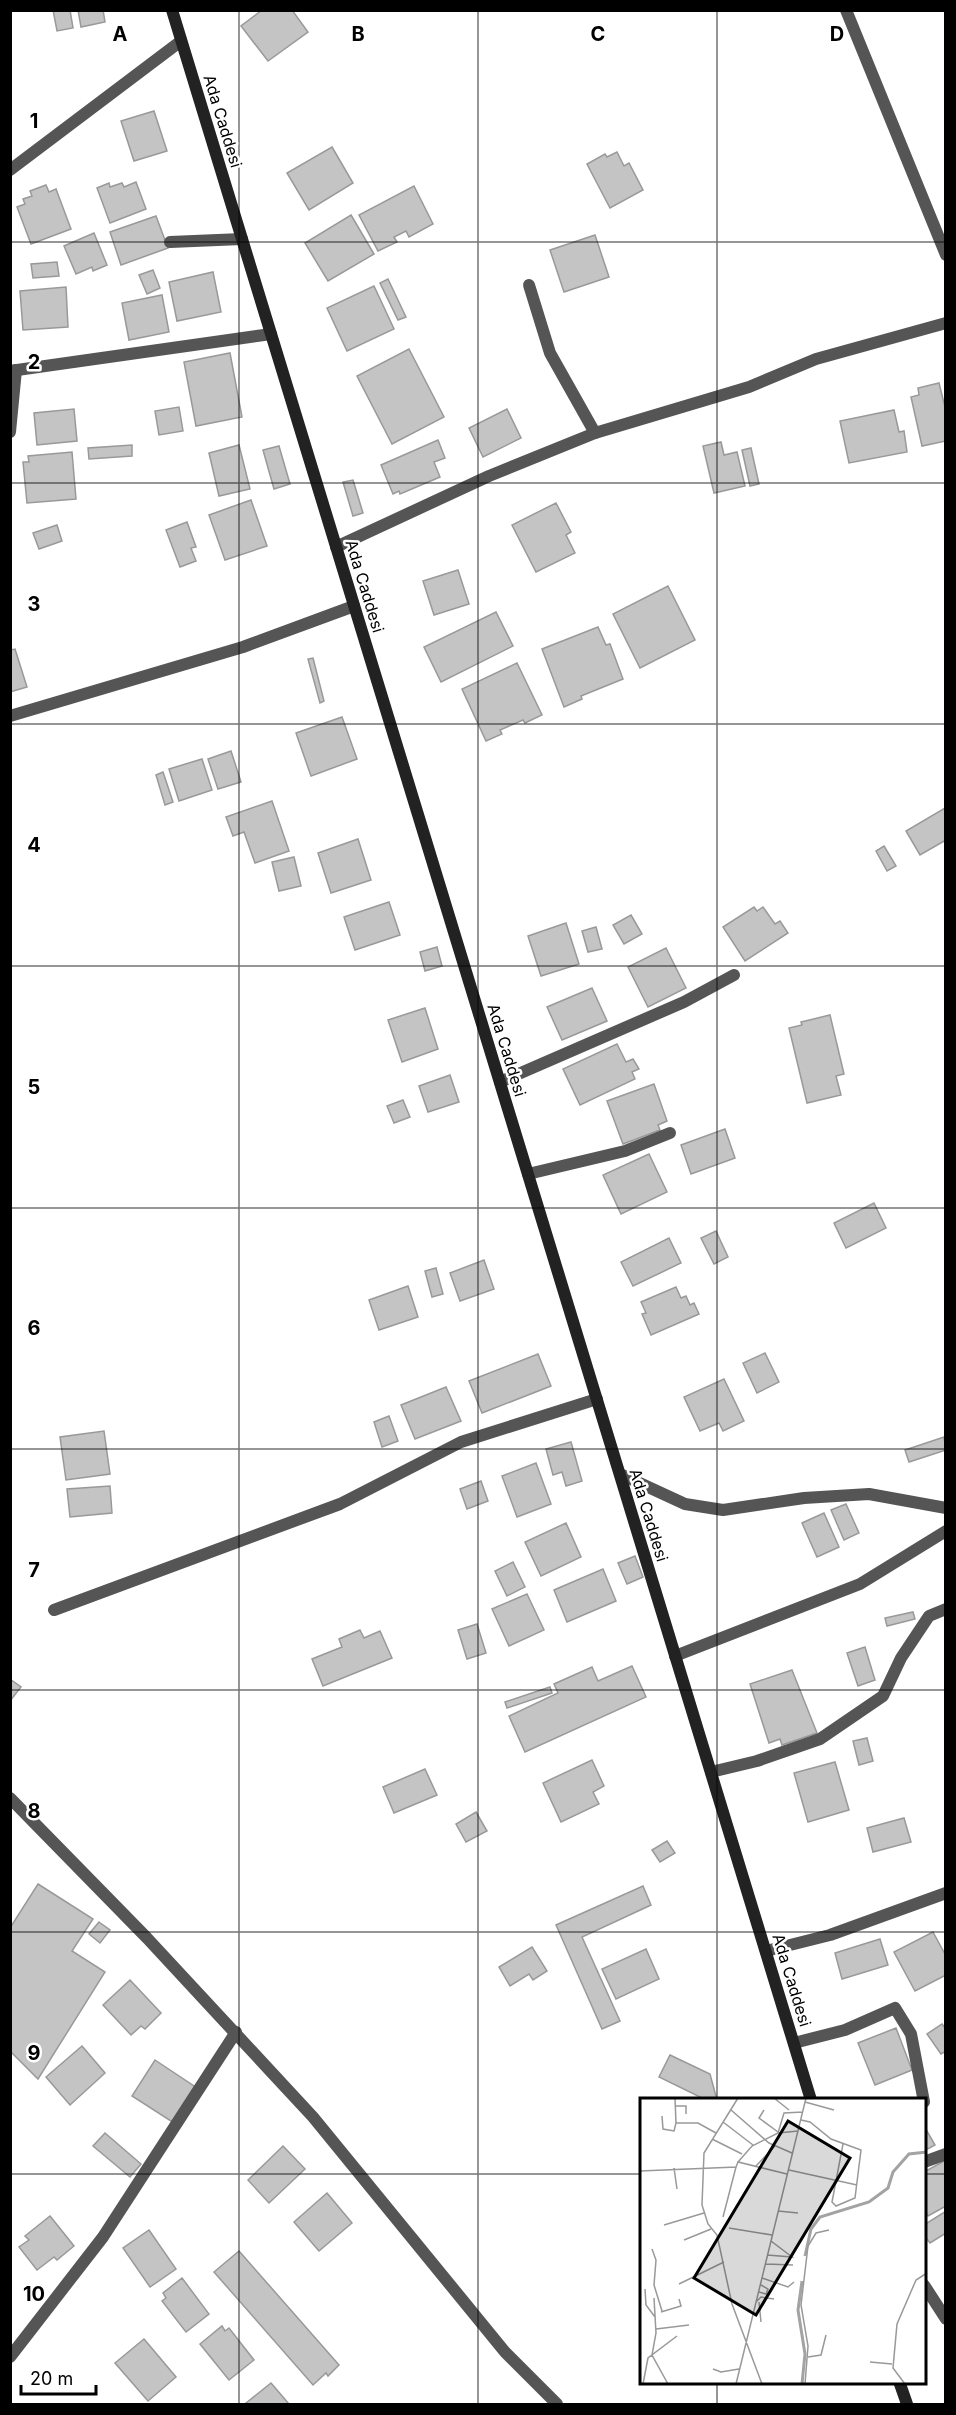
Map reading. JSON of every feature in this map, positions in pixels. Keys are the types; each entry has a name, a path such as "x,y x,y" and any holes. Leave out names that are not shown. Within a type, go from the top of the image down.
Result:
{"main road":[{"name":"Ada Caddesi","path":"172,10 810,2098"},
{"path":"900,2385 907,2404"}],"street":[{"path":"846,10 945,255"},
{"path":"10,170 182,41"},
{"path":"170,242 242,239"},
{"path":"529,285 550,353 595,433"},
{"path":"336,547 489,476 595,433 749,387 816,359 945,323"},
{"path":"10,432 13,370 271,334"},
{"path":"10,716 243,647 354,606"},
{"path":"500,1082 684,1002 734,975"},
{"path":"528,1174 625,1151 670,1133"},
{"path":"54,1610 340,1504 461,1442 597,1399"},
{"path":"620,1474 686,1504 723,1510 804,1498 869,1494 945,1508"},
{"path":"675,1656 860,1584 945,1532"},
{"path":"711,1772 757,1761 820,1739 883,1696 901,1658 929,1616 945,1609"},
{"path":"10,1798 236,2032 313,2117 505,2352 557,2404"},
{"path":"766,1951 830,1935 945,1893"},
{"path":"794,2043 845,2030 895,2008 911,2034 923,2098"},
{"path":"10,2357 103,2237 236,2032"},
{"path":"926,2162 945,2154"},
{"path":"926,2288 945,2319"}],"building":[{"path":"53,10 70,10 73,28 57,31"},
{"path":"78,10 103,10 105,22 81,27"},
{"path":"262,10 292,10 308,32 268,61 241,26"},
{"path":"154,111 167,151 134,161 121,121"},
{"path":"332,147 353,183 309,210 287,173"},
{"path":"617,152 624,166 629,163 643,190 610,208 587,164 605,154 607,157"},
{"path":"136,182 146,209 110,223 97,188 109,183 110,187 122,183 124,187"},
{"path":"46,185 49,192 56,189 71,229 31,244 17,207 25,204 23,199 32,196 30,191"},
{"path":"414,186 433,224 409,237 406,231 394,237 397,242 378,251 359,215"},
{"path":"351,215 374,254 328,281 305,243"},
{"path":"156,216 168,248 121,265 110,232"},
{"path":"94,233 107,265 93,271 92,267 76,274 64,246"},
{"path":"595,235 609,277 564,292 550,250"},
{"path":"57,262 59,276 33,278 31,264"},
{"path":"153,270 160,288 147,294 139,275"},
{"path":"213,272 221,312 177,321 169,282"},
{"path":"388,279 406,317 398,320 380,283"},
{"path":"374,286 394,329 347,351 327,308"},
{"path":"66,287 68,327 23,330 20,291"},
{"path":"162,295 169,332 129,340 122,303"},
{"path":"409,349 444,417 392,444 357,376"},
{"path":"230,353 242,417 196,426 184,362"},
{"path":"939,383 946,411 946,441 922,446 911,397 919,395 918,388"},
{"path":"179,407 183,431 159,435 155,411"},
{"path":"74,409 77,441 37,445 34,413"},
{"path":"507,409 521,438 483,457 469,428"},
{"path":"894,410 899,432 904,431 907,452 849,463 840,421"},
{"path":"438,440 445,458 434,462 440,477 400,494 399,491 393,494 381,465"},
{"path":"721,442 724,455 737,452 745,486 714,493 703,446"},
{"path":"132,445 132,456 89,459 88,448"},
{"path":"239,445 250,489 219,496 209,453"},
{"path":"279,446 290,484 274,489 263,450"},
{"path":"751,448 759,484 750,486 742,450"},
{"path":"72,452 76,499 27,503 23,462 29,462 28,456"},
{"path":"353,480 363,513 353,516 343,482"},
{"path":"251,500 267,546 225,560 209,515"},
{"path":"556,503 571,532 566,535 575,553 536,572 512,525"},
{"path":"187,522 196,547 191,548 196,561 180,567 166,530"},
{"path":"57,525 62,541 39,549 33,533"},
{"path":"458,570 469,604 434,615 423,581"},
{"path":"668,586 695,640 640,668 613,614"},
{"path":"496,612 513,646 441,682 424,647"},
{"path":"598,627 606,645 610,644 623,679 581,696 582,699 564,707 542,649"},
{"path":"15,649 27,687 10,692 10,650"},
{"path":"313,658 324,701 320,703 308,659"},
{"path":"517,663 542,715 525,723 523,720 500,730 502,734 486,741 462,689"},
{"path":"342,717 357,759 311,776 296,733"},
{"path":"231,751 241,782 218,789 208,759"},
{"path":"202,759 212,790 179,801 169,769"},
{"path":"163,772 173,802 165,805 156,775"},
{"path":"272,801 289,851 255,863 244,832 233,836 226,817"},
{"path":"945,808 946,840 920,855 906,831"},
{"path":"358,839 371,880 331,893 318,853"},
{"path":"884,846 896,866 887,871 876,851"},
{"path":"294,857 301,886 279,891 272,862"},
{"path":"389,902 400,935 355,950 344,917"},
{"path":"754,907 757,911 763,907 775,924 780,921 788,933 745,961 723,927"},
{"path":"631,915 642,934 624,944 613,925"},
{"path":"566,923 579,964 541,976 528,936"},
{"path":"596,927 602,949 588,952 582,931"},
{"path":"437,947 442,966 425,971 420,952"},
{"path":"666,948 686,988 648,1007 628,967"},
{"path":"592,988 607,1021 562,1040 547,1007"},
{"path":"425,1008 438,1049 402,1062 388,1020"},
{"path":"830,1015 844,1074 836,1076 841,1095 807,1103 789,1028 802,1025 801,1022"},
{"path":"617,1044 626,1062 633,1059 639,1069 632,1072 635,1079 580,1105 563,1069"},
{"path":"450,1075 459,1102 428,1112 419,1086"},
{"path":"654,1084 667,1121 658,1125 660,1130 623,1144 607,1101"},
{"path":"403,1100 410,1117 394,1123 387,1106"},
{"path":"725,1129 735,1158 691,1174 681,1145"},
{"path":"649,1154 667,1192 621,1214 603,1175"},
{"path":"874,1203 886,1228 846,1248 834,1223"},
{"path":"716,1231 728,1257 714,1264 701,1238"},
{"path":"669,1238 681,1263 633,1286 621,1262"},
{"path":"484,1260 494,1289 460,1301 450,1273"},
{"path":"436,1268 443,1294 432,1297 425,1271"},
{"path":"408,1286 418,1317 379,1330 369,1300"},
{"path":"676,1287 681,1298 686,1296 690,1305 694,1303 699,1314 651,1335 642,1314 646,1313 641,1302"},
{"path":"765,1353 779,1382 757,1393 743,1363"},
{"path":"538,1354 551,1386 482,1413 469,1381"},
{"path":"724,1379 744,1421 723,1431 719,1423 700,1431 684,1397"},
{"path":"446,1387 461,1421 415,1439 401,1405"},
{"path":"389,1416 398,1441 382,1447 374,1422"},
{"path":"104,1431 110,1474 66,1480 60,1437"},
{"path":"944,1437 946,1450 909,1462 905,1450"},
{"path":"571,1442 582,1481 566,1486 562,1472 553,1475 546,1449"},
{"path":"536,1463 551,1504 517,1517 502,1476"},
{"path":"481,1481 488,1501 467,1509 460,1489"},
{"path":"110,1486 112,1513 70,1517 67,1489"},
{"path":"846,1504 859,1533 844,1540 831,1510"},
{"path":"824,1513 839,1547 817,1557 802,1523"},
{"path":"566,1523 581,1557 541,1576 525,1542"},
{"path":"635,1556 643,1577 627,1584 618,1563"},
{"path":"513,1562 525,1587 507,1596 495,1571"},
{"path":"603,1569 616,1601 567,1622 554,1590"},
{"path":"527,1594 544,1630 509,1646 492,1609"},
{"path":"913,1612 915,1619 887,1626 885,1618"},
{"path":"477,1624 486,1653 467,1659 458,1630"},
{"path":"360,1630 364,1638 380,1631 392,1658 323,1686 312,1659 342,1647 339,1639"},
{"path":"865,1647 875,1680 858,1686 847,1653"},
{"path":"632,1666 646,1697 525,1752 509,1716 558,1693 554,1684 592,1667 598,1681"},
{"path":"792,1670 817,1733 782,1745 780,1739 769,1743 750,1684"},
{"path":"10,1679 21,1687 10,1701"},
{"path":"550,1687 552,1693 507,1708 505,1702"},
{"path":"867,1738 873,1761 859,1765 853,1741"},
{"path":"592,1760 604,1786 593,1792 599,1804 561,1822 543,1783"},
{"path":"835,1762 849,1810 808,1822 794,1773"},
{"path":"425,1769 437,1795 394,1813 383,1787"},
{"path":"476,1812 487,1831 466,1842 456,1824"},
{"path":"904,1818 911,1842 873,1852 867,1828"},
{"path":"667,1841 675,1853 660,1862 652,1850"},
{"path":"38,1884 93,1919 72,1951 105,1972 38,2079 10,2051 10,1928"},
{"path":"643,1886 651,1905 582,1937 620,2021 602,2029 556,1925"},
{"path":"99,1922 110,1930 100,1943 89,1934"},
{"path":"933,1932 946,1956 946,1975 915,1991 894,1952"},
{"path":"880,1939 888,1965 842,1979 835,1953"},
{"path":"532,1947 547,1971 533,1980 529,1974 510,1986 499,1967"},
{"path":"646,1949 659,1979 616,1999 602,1969"},
{"path":"130,1980 161,2013 145,2029 141,2026 131,2035 103,2005"},
{"path":"942,2024 946,2029 946,2051 941,2054 927,2034"},
{"path":"896,2028 912,2070 875,2085 858,2043"},
{"path":"82,2046 105,2073 70,2105 46,2077"},
{"path":"670,2055 710,2074 716,2098 702,2098 659,2077"},
{"path":"155,2060 197,2088 174,2123 132,2096"},
{"path":"926,2129 935,2145 926,2150"},
{"path":"105,2133 141,2164 130,2177 93,2146"},
{"path":"283,2146 305,2169 269,2203 248,2180"},
{"path":"946,2160 946,2206 928,2216 926,2213 926,2171"},
{"path":"327,2193 352,2223 319,2251 294,2222"},
{"path":"946,2211 946,2233 930,2243 926,2238 926,2224"},
{"path":"50,2216 74,2246 57,2260 54,2257 37,2270 19,2247 29,2240 25,2236"},
{"path":"149,2230 176,2269 150,2287 123,2248"},
{"path":"239,2251 339,2365 328,2376 326,2373 313,2385 214,2272"},
{"path":"182,2278 209,2314 186,2332 162,2301 166,2298 163,2293"},
{"path":"222,2326 225,2331 229,2328 254,2360 229,2380 200,2344"},
{"path":"144,2339 176,2377 148,2401 115,2363"},
{"path":"271,2383 289,2404 246,2403"}]}
